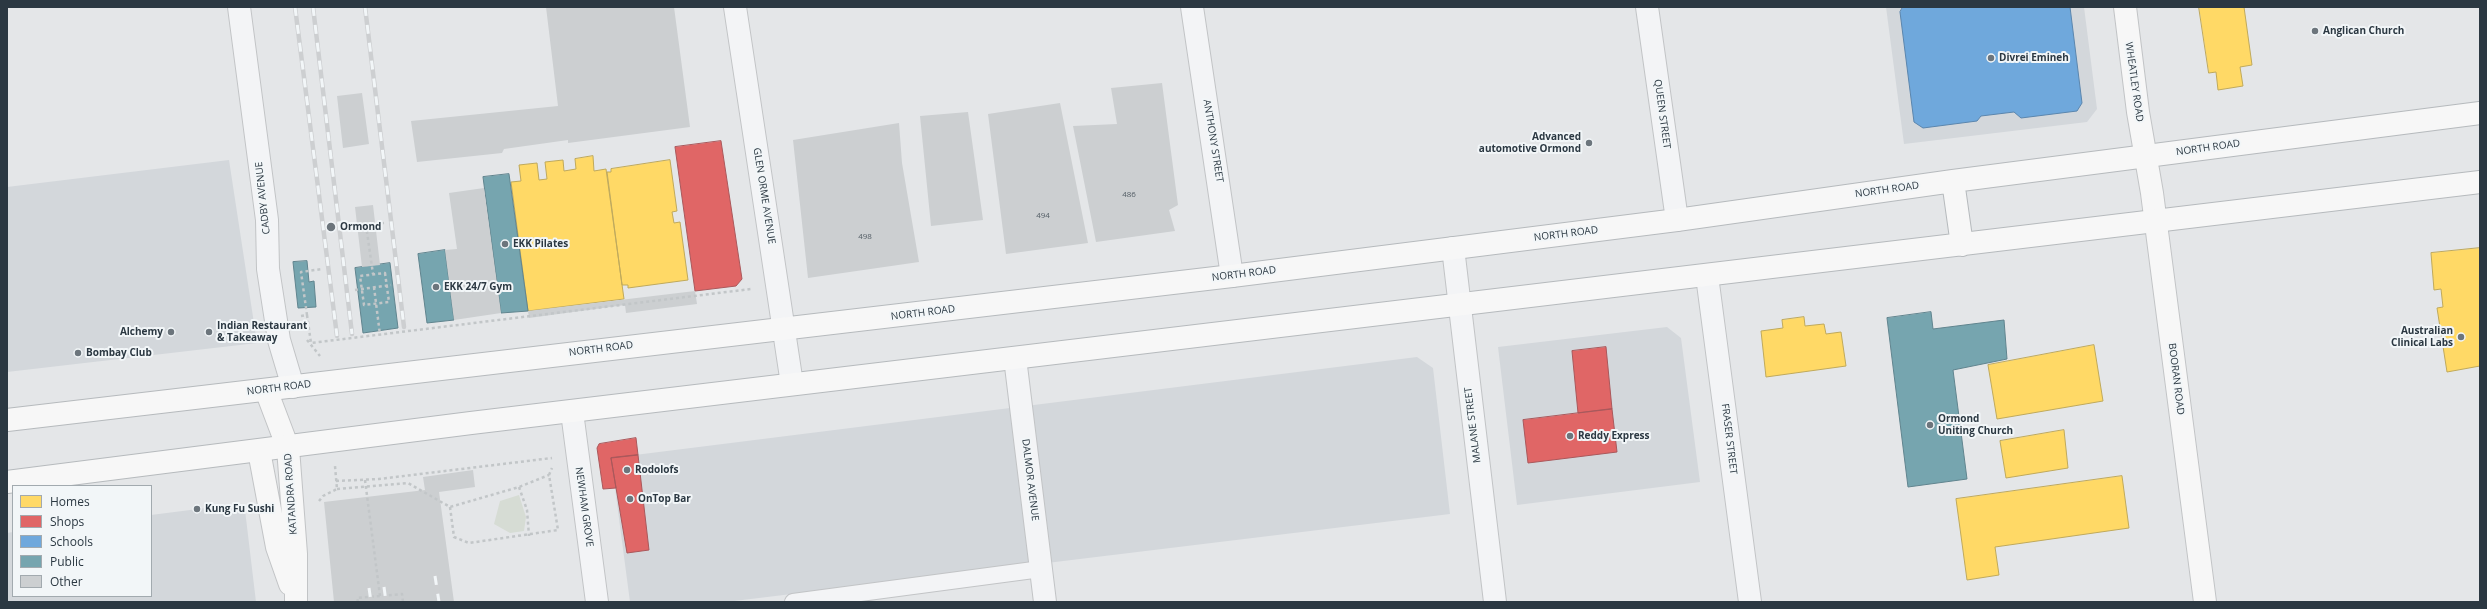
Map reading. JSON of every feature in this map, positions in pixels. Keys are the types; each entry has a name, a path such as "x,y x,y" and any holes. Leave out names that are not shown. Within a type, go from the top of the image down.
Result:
{"main road":[{"name":"WHEATLEY ROAD","path":"2125,7 2145,157"},
{"name":"NORTH ROAD","path":"7,420 1232,276 1677,220 1953,181 2480,113"},
{"name":"BOORAN ROAD","path":"2145,157 2156,222 2205,602"},
{"path":"1953,181 1962,246"},
{"path":"7,482 792,384 1459,304 1962,246 2480,182"},
{"name":"KATANDRA ROAD","path":"266,390 288,448 296,554 296,602"},
{"name":"KATANDRA ROAD","path":"259,451 277,547 296,602"}],"street":[{"name":"CADBY AVENUE","path":"239,7 267,220 268,269 279,340 294,387"},
{"name":"GLEN ORME AVENUE","path":"735,7 792,384"},
{"name":"ANTHONY STREET","path":"1192,7 1232,276"},
{"name":"QUEEN STREET","path":"1647,7 1677,220"},
{"name":"MALANE STREET","path":"1452,248 1495,602"},
{"name":"FRASER STREET","path":"1707,276 1750,602"},
{"name":"DALMOR AVENUE","path":"1015,358 1045,602"},
{"name":"NEWHAM GROVE","path":"572,412 597,602"}],"lane":[{"path":"793,602 1041,569"}],"path":[{"path":"347,227 384,223"},
{"path":"366,225 373,274"},
{"path":"311,343 301,272 322,269"},
{"path":"385,273 389,302 376,304 364,305 360,276 385,273"},
{"path":"355,290 391,284"},
{"path":"311,343 777,285"},
{"path":"374,287 380,335"},
{"path":"293,317 307,315"},
{"path":"304,339 311,343 322,359"},
{"path":"336,481 365,480 556,458 549,475 558,530 529,536 469,543 454,537 450,507"},
{"path":"335,470 337,489"},
{"path":"317,508 318,502 323,496 337,489 408,483 450,507 519,487 549,475"},
{"path":"365,480 380,596"},
{"path":"519,487 527,510 529,536"},
{"path":"358,602 357,598 402,594 403,602"}],"shaded area":[{"name":"Divrei Emineh","path":"1886,7 2084,7 2097,109 2087,122 1904,144"},
{"path":"229,160 257,343 7,372 7,187"},
{"path":"1667,327 1681,338 1700,482 1517,505 1498,347"},
{"path":"1417,357 1433,368 1450,514 726,602 630,602 611,458"},
{"path":"519,495 526,517 524,531 510,533 494,524 500,501"},
{"path":"237,504 245,510 256,602 7,602 7,533 12,532 12,597 152,597 152,515"}],"building: Homes":[{"path":"2199,7 2244,7 2252,65 2240,67 2243,86 2218,90 2216,72 2209,73"},
{"path":"593,156 594,171 606,169 624,299 528,311 511,182 521,181 519,165 537,163 539,180 547,179 545,162 563,160 564,171 576,169 575,159"},
{"path":"670,160 677,211 672,212 674,223 680,222 688,280 628,288 628,285 622,285 607,172 611,172 611,169"},
{"name":"Australian Clinical Labs","path":"2480,248 2480,366 2447,372 2437,308 2443,307 2441,289 2434,290 2431,253"},
{"path":"1804,317 1805,326 1824,324 1826,334 1841,332 1846,366 1766,377 1761,331 1783,328 1782,320"},
{"path":"2094,345 2103,401 1997,419 1988,365"},
{"path":"2064,430 2068,468 2006,478 2000,441"},
{"path":"2122,476 2129,528 1995,547 1999,575 1967,580 1956,499"}],"building: Shops":[{"path":"721,141 742,279 736,286 695,291 675,147"},
{"path":"1606,347 1612,409 1578,413 1572,351"},
{"name":"Reddy Express","path":"1612,409 1617,452 1528,463 1523,420"},
{"path":"636,438 638,455 611,458 616,488 603,489 597,448 599,444"},
{"name":"OnTop Bar","path":"638,455 649,550 627,553 611,458"}],"building: Schools":[{"name":"Divrei Emineh","path":"1903,7 2070,7 2082,103 2077,111 2021,118 2014,112 1981,116 1977,121 1923,128 1914,122 1900,12"}],"building: Public":[{"name":"EKK Pilates","path":"509,174 528,311 501,313 483,177"},
{"name":"EKK 24/7 Gym","path":"445,250 454,320 427,323 418,254"},
{"path":"307,261 309,282 314,281 316,307 298,308 293,262"},
{"path":"390,263 398,328 363,333 355,268"},
{"name":"Ormond Uniting Church","path":"1931,312 1933,329 2004,320 2007,359 1953,370 1967,479 1908,487 1887,318"}],"building: Other":[{"path":"546,7 674,7 690,127 568,143 568,140 504,149 502,153 417,162 411,121 558,106"},
{"path":"1162,83 1178,205 1169,210 1175,231 1096,242 1073,126 1117,124 1111,88"},
{"path":"362,93 369,144 343,148 337,96"},
{"path":"1060,103 1088,243 1006,254 988,114"},
{"path":"968,112 983,220 931,226 920,116"},
{"path":"899,123 902,163 919,262 808,278 793,140"},
{"path":"484,188 501,313 454,320 445,250 457,249 449,193"},
{"path":"373,205 380,265 362,267 355,207"},
{"path":"695,291 697,304 626,313 625,305 529,318 528,311"},
{"path":"473,470 475,487 439,492 454,602 334,602 324,502 425,490 423,477"}],"railway":[{"path":"295,7 337,336"},
{"path":"313,7 352,334"},
{"path":"365,7 404,327"},
{"path":"435,576 439,602"},
{"path":"384,587 386,602"},
{"path":"369,588 371,602"}],"place":[{"name":"Anglican Church","path":"2315,31"},
{"name":"Divrei Emineh","path":"1991,58"},
{"name":"Advanced automotive Ormond","path":"1589,143"},
{"name":"Ormond","path":"331,227"},
{"name":"EKK Pilates","path":"505,244"},
{"name":"EKK 24/7 Gym","path":"436,287"},
{"name":"Alchemy","path":"171,332"},
{"name":"Indian Restaurant & Takeaway","path":"209,332"},
{"name":"Australian Clinical Labs","path":"2461,337"},
{"name":"Bombay Club","path":"78,353"},
{"name":"Ormond Uniting Church","path":"1930,425"},
{"name":"Reddy Express","path":"1570,436"},
{"name":"Rodolofs","path":"627,470"},
{"name":"OnTop Bar","path":"630,499"},
{"name":"Kung Fu Sushi","path":"197,509"}]}
